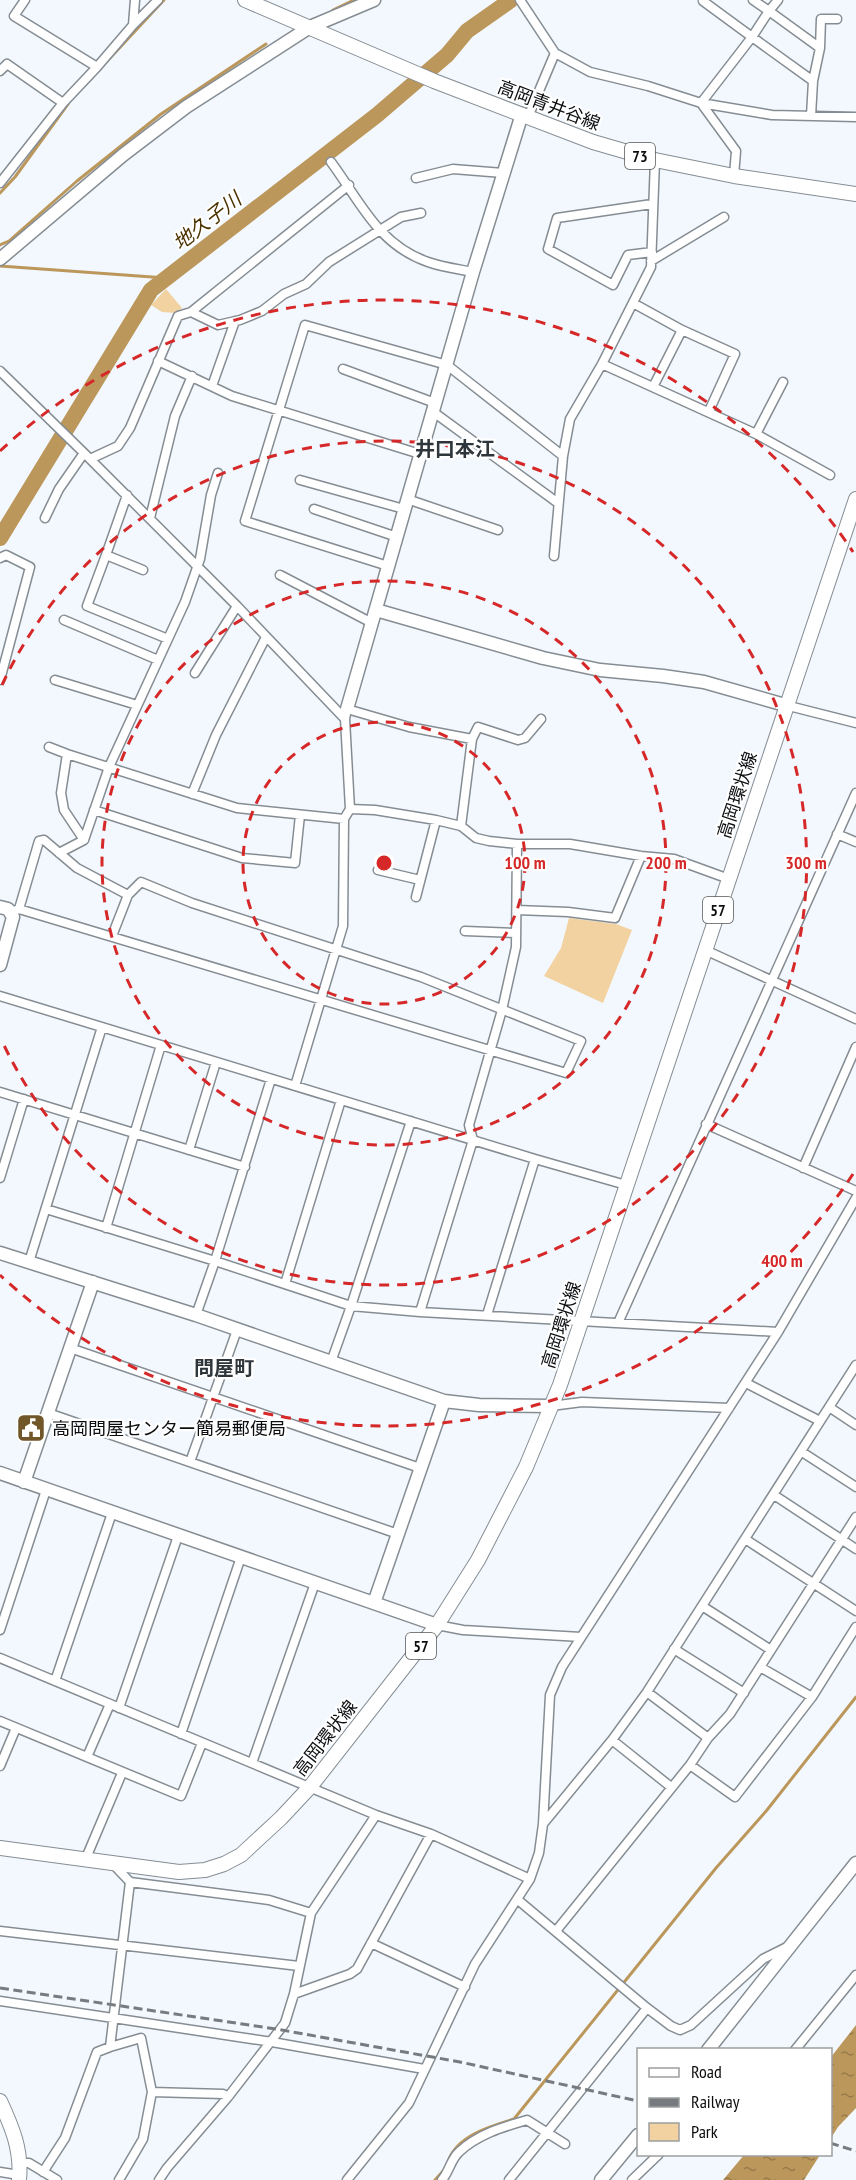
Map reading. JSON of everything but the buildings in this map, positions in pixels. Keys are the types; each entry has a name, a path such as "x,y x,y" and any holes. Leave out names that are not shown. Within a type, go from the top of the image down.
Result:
{"main road":[{"name":"高岡青井谷線","path":"245,0 434,81 593,142 655,160 734,176 856,194"},
{"name":"高岡環状線","path":"0,1848 179,1872 205,1870 224,1864 241,1855 310,1787 437,1625 483,1551 526,1467 551,1406 856,499"},
{"path":"0,2101 14,2132 19,2173"}],"street":[{"path":"26,0 14,16 97,67"},
{"path":"133,25 135,0"},
{"path":"0,183 63,103 158,0"},
{"path":"2,258 123,155 186,107 310,27 374,0"},
{"path":"753,0 820,48"},
{"path":"701,103 778,0"},
{"path":"703,2 813,81"},
{"path":"523,4 555,52 591,72 648,86 701,103 772,115 856,117"},
{"path":"811,116 813,81 820,48 821,19 837,19"},
{"path":"295,1086 343,926 344,819 350,809 346,714 503,173 525,116 555,52"},
{"path":"0,71 7,64 63,103"},
{"path":"701,103 736,151 734,176"},
{"path":"554,556 563,456 570,419 602,364 651,267 655,160"},
{"path":"331,162 379,231 397,246 428,262 473,272"},
{"path":"416,178 453,169 503,173"},
{"path":"45,518 59,489 87,456 118,446 130,428 178,316 191,312 349,186"},
{"path":"652,204 557,218 548,249 613,285 628,255 652,256 724,217"},
{"path":"191,312 218,326 262,311 284,294 306,284 328,262 401,217 421,213"},
{"path":"633,303 682,330 735,354 709,411"},
{"path":"212,386 235,321"},
{"path":"388,566 244,521 305,325 447,365 563,456"},
{"path":"653,387 682,330"},
{"path":"158,361 232,396 420,454"},
{"path":"602,364 709,411 830,475"},
{"path":"343,369 434,407 558,503"},
{"path":"0,371 346,714 472,739"},
{"path":"150,518 176,416 192,376"},
{"path":"756,434 783,382"},
{"path":"59,853 84,840 109,767 184,602 200,559 218,473"},
{"path":"300,480 406,504 498,530"},
{"path":"127,495 87,606 168,639"},
{"path":"314,509 397,537"},
{"path":"0,558 6,555 30,567 0,680"},
{"path":"106,555 143,570"},
{"path":"280,575 372,623"},
{"path":"195,673 237,606"},
{"path":"376,610 543,658 600,670 704,682 856,723"},
{"path":"64,620 158,660"},
{"path":"192,794 216,735 266,637"},
{"path":"55,680 137,705"},
{"path":"461,826 472,739 478,727 518,740 525,738 541,719"},
{"path":"50,747 237,808 344,819"},
{"path":"67,754 61,793 64,810 84,840"},
{"path":"618,1323 856,793"},
{"path":"350,809 375,810 436,820 461,826 476,838 518,844 570,844 674,859 729,879"},
{"path":"94,810 242,858 295,863 300,815"},
{"path":"416,897 436,820"},
{"path":"837,834 856,842"},
{"path":"0,965 12,917 10,909 39,841 44,840 76,868 128,895"},
{"path":"420,1312 473,1140 469,1125 502,1010 516,947 518,844"},
{"path":"517,910 568,912 615,918 641,856"},
{"path":"378,870 420,880"},
{"path":"10,909 112,936 566,1073 581,1041 421,977 192,903 141,882 128,895 112,936"},
{"path":"465,931 516,933"},
{"path":"705,950 856,1020"},
{"path":"0,996 411,1120 535,1160 626,1185"},
{"path":"29,1262 102,1027"},
{"path":"106,1228 161,1045"},
{"path":"803,1168 856,1047"},
{"path":"189,1150 216,1062"},
{"path":"196,1315 216,1261 271,1079"},
{"path":"0,1092 245,1167"},
{"path":"0,1178 24,1099"},
{"path":"285,1284 341,1100"},
{"path":"331,1362 411,1120"},
{"path":"706,1124 856,1191"},
{"path":"487,1315 535,1160"},
{"path":"347,2180 409,2103 475,1964 530,1879 539,1853 543,1824 550,1695 562,1667 778,1332 856,1198"},
{"path":"46,1209 216,1261 351,1306 778,1332"},
{"path":"0,1254 196,1315 444,1401 479,1405 551,1406 582,1402 729,1408"},
{"path":"24,1482 93,1282"},
{"path":"190,1462 237,1330"},
{"path":"70,1348 420,1468"},
{"path":"543,1824 612,1740 647,1692 856,1365"},
{"path":"746,1383 820,1421"},
{"path":"374,1603 444,1401"},
{"path":"829,1407 856,1425"},
{"path":"48,1413 398,1534"},
{"path":"802,1452 856,1487"},
{"path":"0,1473 437,1625 464,1630 581,1637"},
{"path":"0,1630 46,1490"},
{"path":"774,1495 856,1549"},
{"path":"55,1681 112,1513"},
{"path":"556,1931 690,1765 708,1738 730,1714 856,1517"},
{"path":"87,1757 114,1706 178,1536"},
{"path":"745,1539 856,1611"},
{"path":"181,1734 241,1557"},
{"path":"252,1763 315,1582"},
{"path":"702,1606 771,1650"},
{"path":"690,1765 735,1797 812,1697 856,1627"},
{"path":"674,1649 744,1693"},
{"path":"0,1658 376,1815 430,1834 530,1879"},
{"path":"760,1667 812,1697"},
{"path":"647,1692 708,1738"},
{"path":"0,1721 181,1796 202,1743"},
{"path":"0,1766 16,1728"},
{"path":"612,1740 671,1787"},
{"path":"86,1858 122,1773"},
{"path":"159,2180 166,2168 228,2097 285,2023 294,1994 311,1913 376,1815"},
{"path":"294,1994 350,1974 357,1969 430,1834"},
{"path":"111,1863 130,1882 269,1900 311,1913"},
{"path":"709,2048 856,1863"},
{"path":"110,2047 130,1882"},
{"path":"518,1900 647,2008 680,2030 691,2025 762,1959 789,1946"},
{"path":"0,1930 299,1966"},
{"path":"371,1943 465,1987"},
{"path":"796,2048 856,1976"},
{"path":"0,2001 272,2042 424,2069"},
{"path":"509,2180 647,2008"},
{"path":"44,2172 65,2138 97,2052 141,2038 152,2092 143,2139 119,2180"},
{"path":"152,2092 223,2094 228,2097"},
{"path":"442,2180 448,2173 457,2153 493,2130 527,2120 565,2144"},
{"path":"601,2180 637,2137"},
{"path":"632,2180 656,2156"},
{"path":"0,2172 19,2173 29,2163 57,2180"}],"green space":[{"path":"166,289 182,308 175,313 162,312 151,305"},
{"path":"569,918 616,924 632,930 603,1003 544,976 561,948"}],"water":[{"path":"856,2025 856,2108 832,2136 832,2056"},
{"path":"743,2156 819,2156 804,2180 723,2180"}],"waterway":[{"path":"84,86 164,0"},
{"path":"333,10 354,0"},
{"name":"地久子川","path":"0,538 151,290 377,115 447,55 467,31 511,0"},
{"path":"0,245 9,241 77,181 161,114 266,44"},
{"path":"0,193 15,177 68,104"},
{"path":"0,266 166,278"},
{"path":"449,2159 460,2144 468,2138 486,2128 514,2119 716,1868 767,1810 856,1697"},
{"path":"435,2180 444,2170"}],"railway":[{"path":"0,1988 276,2029 460,2062 637,2101"},
{"path":"832,2144 856,2151"}],"place":[{"name":"高岡問屋センター簡易郵便局","path":"31,1428"}],"district":[{"name":"井口本江","path":"455,449"},
{"name":"問屋町","path":"224,1368"}]}
